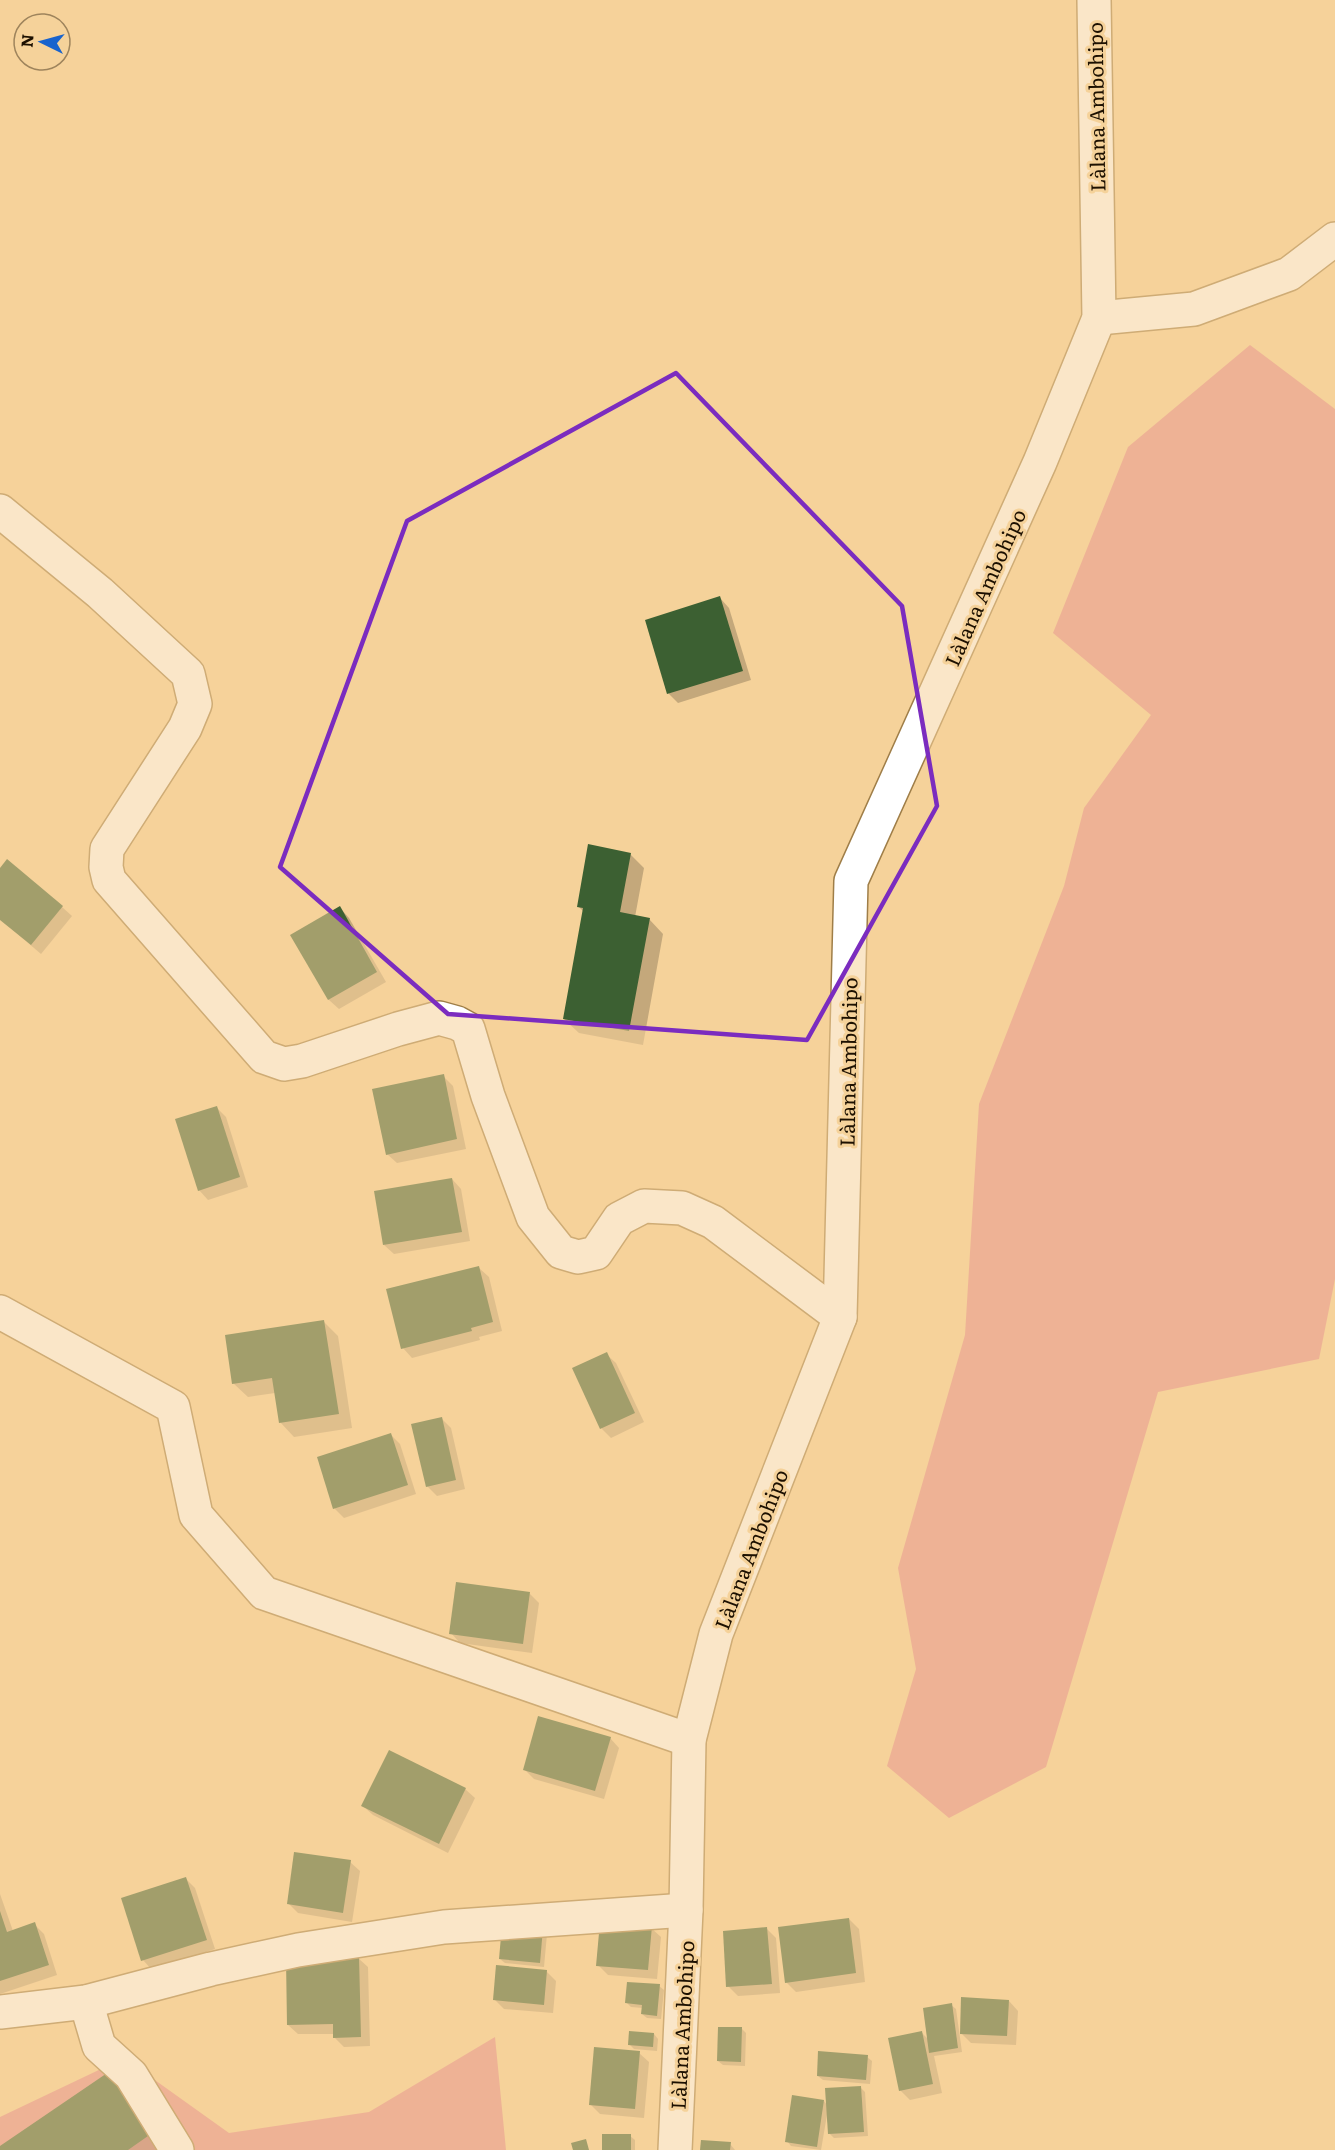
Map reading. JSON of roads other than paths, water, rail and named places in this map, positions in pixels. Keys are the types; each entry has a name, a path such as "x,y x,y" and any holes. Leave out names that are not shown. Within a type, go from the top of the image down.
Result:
{"street":[{"name":"Làlana Ambohipo","path":"675,2150 686,1910 689,1740 716,1634 840,1317 851,880 1041,462 1099,318 1094,0"},
{"path":"1099,318 1194,309 1289,274 1335,239"},
{"path":"0,511 100,593 188,674 195,704 185,728 106,849 106,867 109,880 264,1057 284,1064 302,1061 398,1029 440,1018 457,1023 468,1029 488,1096 533,1217 561,1252 578,1257 596,1253 619,1219 644,1206 682,1208 713,1222 840,1317"},
{"path":"0,1312 173,1407 196,1515 264,1593 689,1740"},
{"path":"0,2012 86,2002 211,1969 298,1950 444,1927 686,1910"},
{"path":"86,2002 99,2046 130,2075 177,2150"}]}
